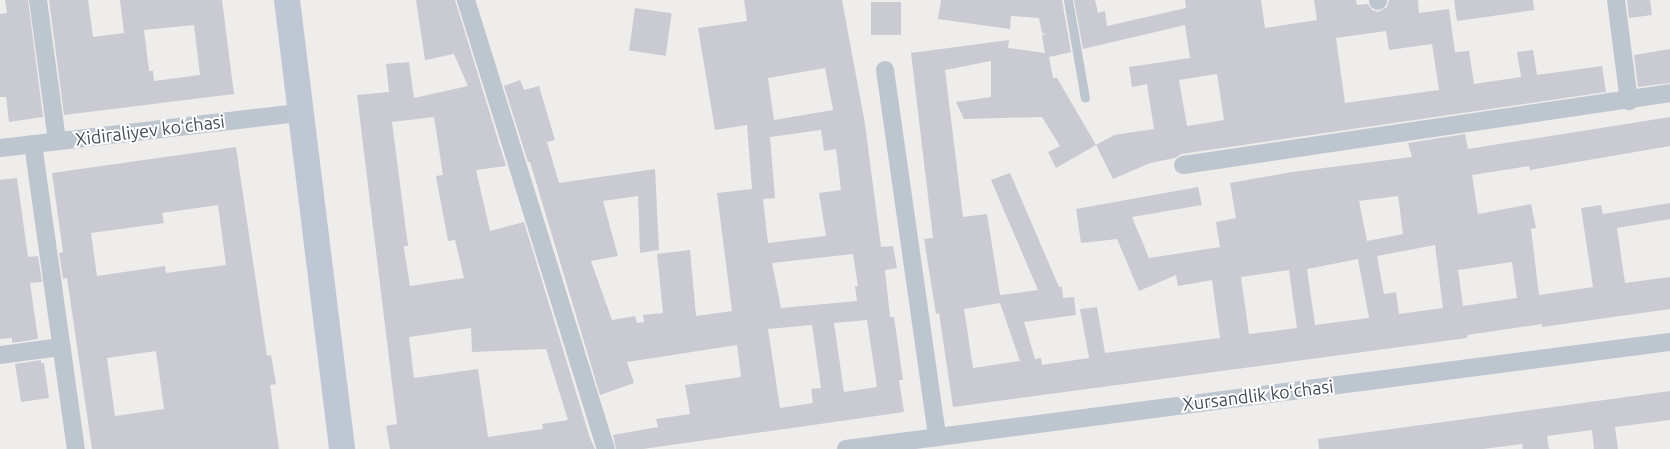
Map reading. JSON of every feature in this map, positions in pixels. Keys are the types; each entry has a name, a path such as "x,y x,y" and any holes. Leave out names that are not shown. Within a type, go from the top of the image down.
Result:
{"main road":[{"path":"287,0 299,113 342,449"}],"street":[{"path":"38,0 57,141"},
{"path":"466,0 606,449"},
{"path":"1616,0 1629,101"},
{"path":"885,70 937,437"},
{"path":"1183,165 1629,101 1670,93"},
{"name":"Xidiraliyev koʻchasi","path":"0,148 299,113"},
{"path":"33,144 76,449"},
{"name":"Xursandlik koʻchasi","path":"846,449 1670,342"},
{"path":"0,355 61,347"}],"lane":[{"path":"1068,0 1085,98"}],"building":[{"path":"5,0 28,0 43,117 9,122 6,97 0,97 0,14 7,13"},
{"path":"49,0 88,0 93,37 124,33 120,0 222,0 234,94 64,115","holes":["194,25 200,75 154,81 153,71 149,71 144,30"]},
{"path":"416,0 455,0 506,166 476,170 490,231 524,222 595,449 390,449 386,426 397,424 357,95 389,92 386,64 409,62 414,98 468,86 454,54 425,60","holes":["434,117 443,175 436,176 448,241 455,240 464,278 410,286 404,249 404,246 408,246 392,122","471,328 472,352 546,349 568,420 542,424 543,429 488,437 478,369 414,378 409,337"]},
{"path":"744,0 842,0 865,124 881,247 893,246 897,268 885,270 890,317 894,317 903,380 899,380 904,412 643,449 616,449 613,435 658,427 656,419 690,414 685,385 741,377 737,345 627,362 634,383 600,395 530,162 528,162 504,86 520,80 524,90 539,86 555,140 547,142 559,183 655,169 659,250 640,253 638,196 603,201 618,256 591,261 612,320 635,316 637,323 644,322 643,315 663,313 657,254 690,250 696,316 732,311 717,193 752,189 747,125 715,130 698,28 747,21","holes":["825,68 833,110 774,120 768,78","821,130 824,151 836,149 841,190 819,193 826,236 768,243 763,199 775,198 770,137","853,254 858,286 855,286 857,301 781,308 772,263","867,320 877,387 844,392 834,323","812,325 821,388 811,389 813,403 780,408 768,329"]},
{"path":"941,0 1062,0 1071,52 1049,57 1053,78 1057,78 1096,145 1056,168 1048,152 1060,146 1042,117 964,119 956,102 991,97 991,61 945,70 963,217 987,214 1000,295 1038,290 991,180 1010,173 1059,287 1062,287 1063,298 1074,297 1076,315 1024,322 1035,359 1041,358 1042,365 1089,358 1080,309 1097,307 1105,353 1220,338 1212,280 1178,286 1176,275 1139,291 1117,239 1081,243 1076,209 1198,187 1202,205 1132,217 1149,258 1220,247 1216,222 1236,218 1230,183 1292,172 1412,157 1408,143 1465,134 1468,149 1670,117 1670,146 1530,170 1529,166 1472,175 1478,214 1531,204 1536,228 1531,229 1539,295 1593,287 1581,208 1601,205 1603,214 1670,203 1670,219 1617,228 1625,283 1670,277 1670,309 1542,327 1542,324 1467,335 1467,338 953,407 939,313 936,314 924,239 933,238 911,53 1009,40 1008,48 1045,53 1042,35 1046,34 1042,33 1039,18 1011,16 1010,29 938,19","holes":["1398,196 1403,234 1367,241 1359,201","1435,245 1443,308 1399,314 1396,292 1384,294 1377,256","1358,259 1369,318 1315,325 1307,269","1512,262 1517,298 1463,306 1458,270","1289,270 1297,328 1249,334 1241,277","1000,303 1020,361 973,368 964,309"]},
{"path":"1074,0 1095,0 1098,13 1105,11 1107,26 1186,8 1185,0 1261,0 1265,28 1317,20 1314,0 1356,0 1357,5 1368,4 1372,10 1378,12 1387,7 1389,0 1418,0 1419,13 1449,9 1455,52 1469,51 1474,84 1521,77 1517,52 1533,50 1537,75 1602,66 1606,92 1181,154 1175,158 1150,163 1113,179 1096,145 1114,135 1154,129 1147,84 1132,87 1129,67 1190,58 1185,25 1083,49","holes":["1386,31 1389,50 1432,44 1439,90 1345,103 1336,38","1217,74 1224,120 1187,126 1179,80"]},
{"path":"1454,0 1533,0 1534,10 1457,21"},
{"path":"1627,0 1650,0 1652,15 1629,18"},
{"path":"871,2 901,2 901,35 871,35"},
{"path":"635,8 672,13 666,56 629,51"},
{"path":"1670,49 1670,83 1638,87 1634,55"},
{"path":"236,147 267,356 271,355 276,384 270,385 279,449 92,449 67,278 63,279 59,253 63,252 52,173","holes":["218,205 226,265 166,273 165,266 97,276 91,233 164,223 162,213","156,351 164,409 115,416 107,358"]},
{"path":"17,178 28,257 38,256 42,282 30,283 38,339 12,343 12,338 0,339 0,180"},
{"path":"41,360 41,363 44,363 49,398 21,402 15,364"},
{"path":"1670,391 1670,420 1615,427 1618,449 1594,449 1592,430 1547,436 1549,449 1523,449 1522,444 1483,449 1319,449 1318,439"}]}
